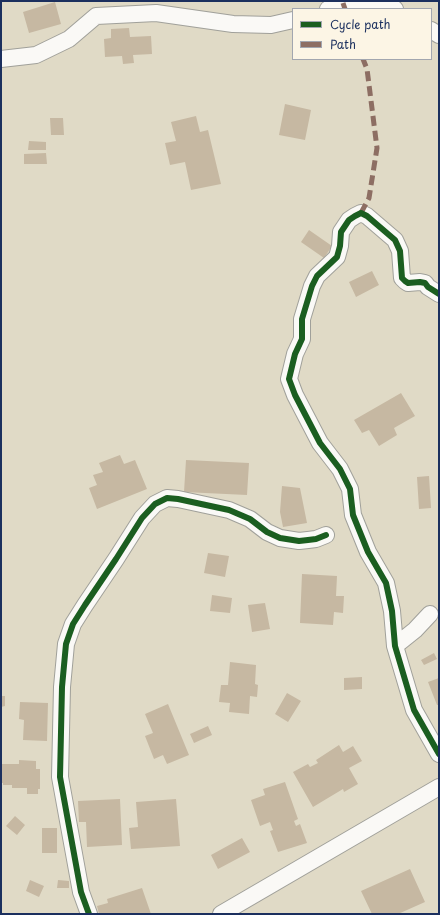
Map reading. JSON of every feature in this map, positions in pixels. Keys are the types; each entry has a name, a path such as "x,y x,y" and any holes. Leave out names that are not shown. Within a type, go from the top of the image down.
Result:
{"street":[{"path":"330,8 343,3 371,2 392,8"},
{"path":"1,59 36,55 69,39 96,16 156,13 233,24 271,25 292,20"},
{"path":"439,294 420,282 408,283 405,281 402,278 400,251 395,240 368,216 361,213 355,216 349,220 341,232 340,246 337,257 317,276 312,286 302,319 302,339 295,354 289,379 295,395 320,443 340,469 350,489 353,515 368,552 386,583 392,611 395,646 414,710 439,754"},
{"path":"89,914 81,892 60,777 62,687 66,644 73,624 142,518 155,504 167,498 229,510 250,519 267,532 280,538 299,541 316,539 326,535"},
{"path":"395,646 415,630 430,614"},
{"path":"221,914 439,787"}],"building":[{"path":"55,2 61,24 29,33 23,12"},
{"path":"129,28 130,37 151,36 152,54 133,55 134,63 123,64 122,56 105,57 104,39 111,38 111,29"},
{"path":"285,104 311,110 305,140 279,135"},
{"path":"196,116 200,132 208,130 221,184 191,190 185,162 170,165 165,143 176,141 171,122"},
{"path":"50,118 63,118 64,135 51,135"},
{"path":"29,141 46,142 46,150 28,150"},
{"path":"46,153 47,164 24,164 24,154"},
{"path":"309,230 332,246 324,258 301,242"},
{"path":"372,271 379,285 356,297 349,282"},
{"path":"401,393 415,416 394,428 397,435 379,446 369,430 362,433 354,420"},
{"path":"120,455 124,464 135,460 147,489 97,509 89,488 97,485 93,475 103,472 99,463"},
{"path":"186,460 249,463 247,495 184,492"},
{"path":"429,476 431,508 419,509 417,477"},
{"path":"282,486 300,488 307,523 283,527 280,512"},
{"path":"208,553 229,556 225,577 204,573"},
{"path":"302,574 337,576 336,596 344,596 343,613 334,612 333,625 300,623"},
{"path":"212,595 232,598 230,613 210,611"},
{"path":"265,603 270,629 252,632 248,605"},
{"path":"434,653 437,659 424,665 421,660"},
{"path":"230,662 256,665 255,684 258,685 257,697 250,696 249,714 229,712 230,703 219,702 221,685 228,685"},
{"path":"362,677 362,689 344,690 344,678"},
{"path":"439,678 439,705 437,705 428,682"},
{"path":"287,693 301,701 288,722 275,714"},
{"path":"1,696 5,696 5,706 1,707"},
{"path":"20,702 48,703 47,741 23,740 24,720 19,719"},
{"path":"168,704 189,755 167,764 163,755 154,759 145,736 153,733 145,714"},
{"path":"208,726 212,735 194,743 190,734"},
{"path":"339,745 343,752 353,746 362,761 349,768 358,784 344,792 343,789 313,807 293,772 308,764 310,767 318,763 316,760"},
{"path":"19,760 36,761 36,769 40,769 40,789 38,789 38,794 27,794 27,788 12,788 12,785 3,785 3,783 1,783 1,764 19,764"},
{"path":"285,782 298,819 294,821 296,826 300,824 307,843 278,852 270,831 273,830 270,822 260,826 251,800 265,795 263,789"},
{"path":"120,799 122,845 87,847 86,822 79,822 78,801"},
{"path":"176,799 180,846 131,849 129,828 138,827 136,802"},
{"path":"15,816 25,825 17,835 6,826"},
{"path":"42,828 57,828 57,853 42,853"},
{"path":"242,838 250,852 218,869 211,855"},
{"path":"410,869 425,902 398,914 372,914 361,891"},
{"path":"30,880 44,886 39,897 26,891"},
{"path":"58,880 69,881 69,888 57,888"},
{"path":"142,888 151,914 99,914 97,906 108,903 107,899"}],"marked path":[{"path":"343,3 345,8"},
{"path":"361,213 369,198 377,148 367,69 363,60"}],"cycle path":[{"path":"439,294 428,287 425,283 408,283 405,281 402,278 400,251 395,240 367,216 361,213 355,216 349,220 341,232 340,246 337,257 317,276 312,286 302,319 302,339 295,354 289,379 295,395 320,443 340,469 350,489 353,515 368,552 386,583 392,611 395,646 414,710 439,754"},
{"path":"89,914 81,892 60,777 62,687 66,644 73,624 142,518 155,504 167,498 229,510 250,519 267,532 280,538 299,541 316,539 326,535"}]}
